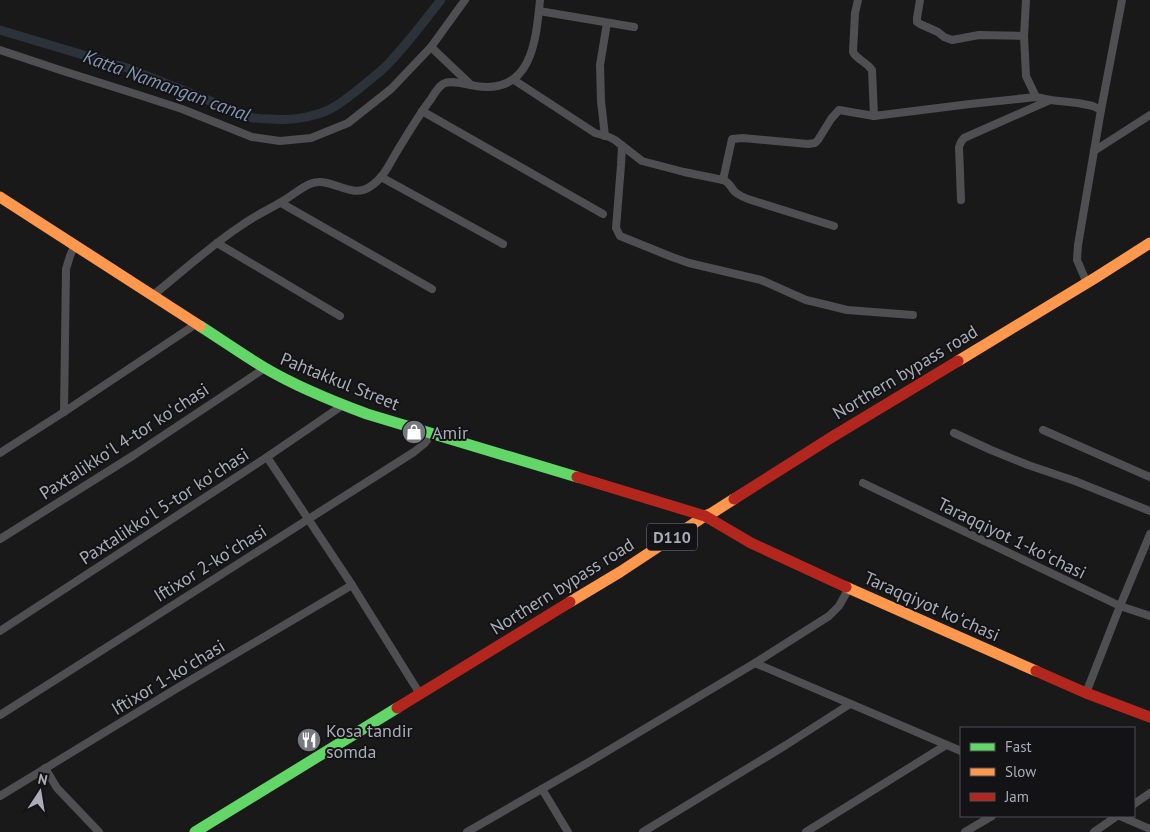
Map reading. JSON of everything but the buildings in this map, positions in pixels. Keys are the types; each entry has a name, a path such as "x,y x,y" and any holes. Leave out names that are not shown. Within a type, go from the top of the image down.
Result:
{"street":[{"path":"0,50 165,103 252,137 280,141 311,138 348,123 391,89 431,47 465,0"},
{"path":"152,296 243,224 281,203 308,184 326,182 355,192 371,187 382,177 422,111 441,85 452,83 486,88 499,86 514,80 523,70 534,44 540,0"},
{"path":"858,0 855,13 853,52 856,58 867,64 872,70 874,116"},
{"path":"920,0 918,22 952,40 979,35 1024,36"},
{"path":"1026,0 1024,36 1026,76 1036,97"},
{"path":"1087,283 1076,260 1101,110 1122,0"},
{"path":"539,11 634,26"},
{"path":"603,22 600,64 605,136"},
{"path":"431,47 471,86"},
{"path":"514,80 595,134 615,140 642,161 724,180 740,196 834,226"},
{"path":"724,180 731,140 734,138 815,143 839,110 874,116 1036,97 1078,103 1101,110"},
{"path":"961,200 959,147 964,138 1050,100"},
{"path":"422,111 603,214"},
{"path":"1094,151 1150,115"},
{"path":"622,146 616,228 620,236 689,263 761,280 806,300 846,310 912,316"},
{"path":"382,177 503,244"},
{"name":"Pahtakkul Street","path":"0,197 264,368 302,387 367,414 705,516"},
{"path":"281,203 432,289"},
{"path":"217,243 340,316"},
{"name":"Northern bypass road","path":"195,832 620,572 841,431 1150,243"},
{"path":"64,412 66,269 75,244"},
{"path":"0,453 196,324"},
{"name":"Paxtalikkoʻl 4-tor koʻchasi","path":"0,539 134,454 264,368"},
{"name":"Paxtalikkoʻl 5-tor koʻchasi","path":"0,631 343,405"},
{"path":"1043,430 1150,477"},
{"name":"Iftixor 2-koʻchasi","path":"0,714 414,452 432,434"},
{"path":"954,434 1021,462 1150,510"},
{"path":"267,456 352,585 420,694"},
{"name":"Taraqqiyot 1-koʻchasi","path":"863,483 1120,606 1150,616"},
{"name":"Taraqqiyot koʻchasi","path":"705,516 751,543 849,588 1086,693 1150,717"},
{"path":"1086,693 1150,534"},
{"name":"Iftixor 1-koʻchasi","path":"0,796 352,585"},
{"path":"467,832 755,664 829,616 840,606 849,588"},
{"path":"755,664 960,752"},
{"path":"643,832 850,704"},
{"path":"806,832 946,745"},
{"path":"45,768 57,788 99,832"},
{"path":"542,789 568,832"},
{"path":"1135,803 1150,793"},
{"path":"964,832 990,817"},
{"path":"1094,832 1116,817"},
{"path":"1120,817 1150,829"}],"waterway":[{"name":"Katta Namangan canal","path":"0,30 127,68 253,118 291,119 327,111 360,88 396,55 441,0"}],"traffic: fast":[{"path":"200,326 277,375 341,404 367,414 577,477"},
{"path":"195,832 397,708"}],"traffic: slow":[{"path":"0,197 200,326"},
{"path":"958,361 1150,243"},
{"path":"570,602 734,499"},
{"path":"846,587 1036,671"}],"traffic: jam":[{"path":"734,499 958,361"},
{"path":"577,477 705,516 751,543 846,587"},
{"path":"397,708 570,602"},
{"path":"1036,671 1086,693 1150,717"}],"place":[{"name":"Amir","path":"414,432"},
{"name":"Kosa tandir somda","path":"309,740"}]}
